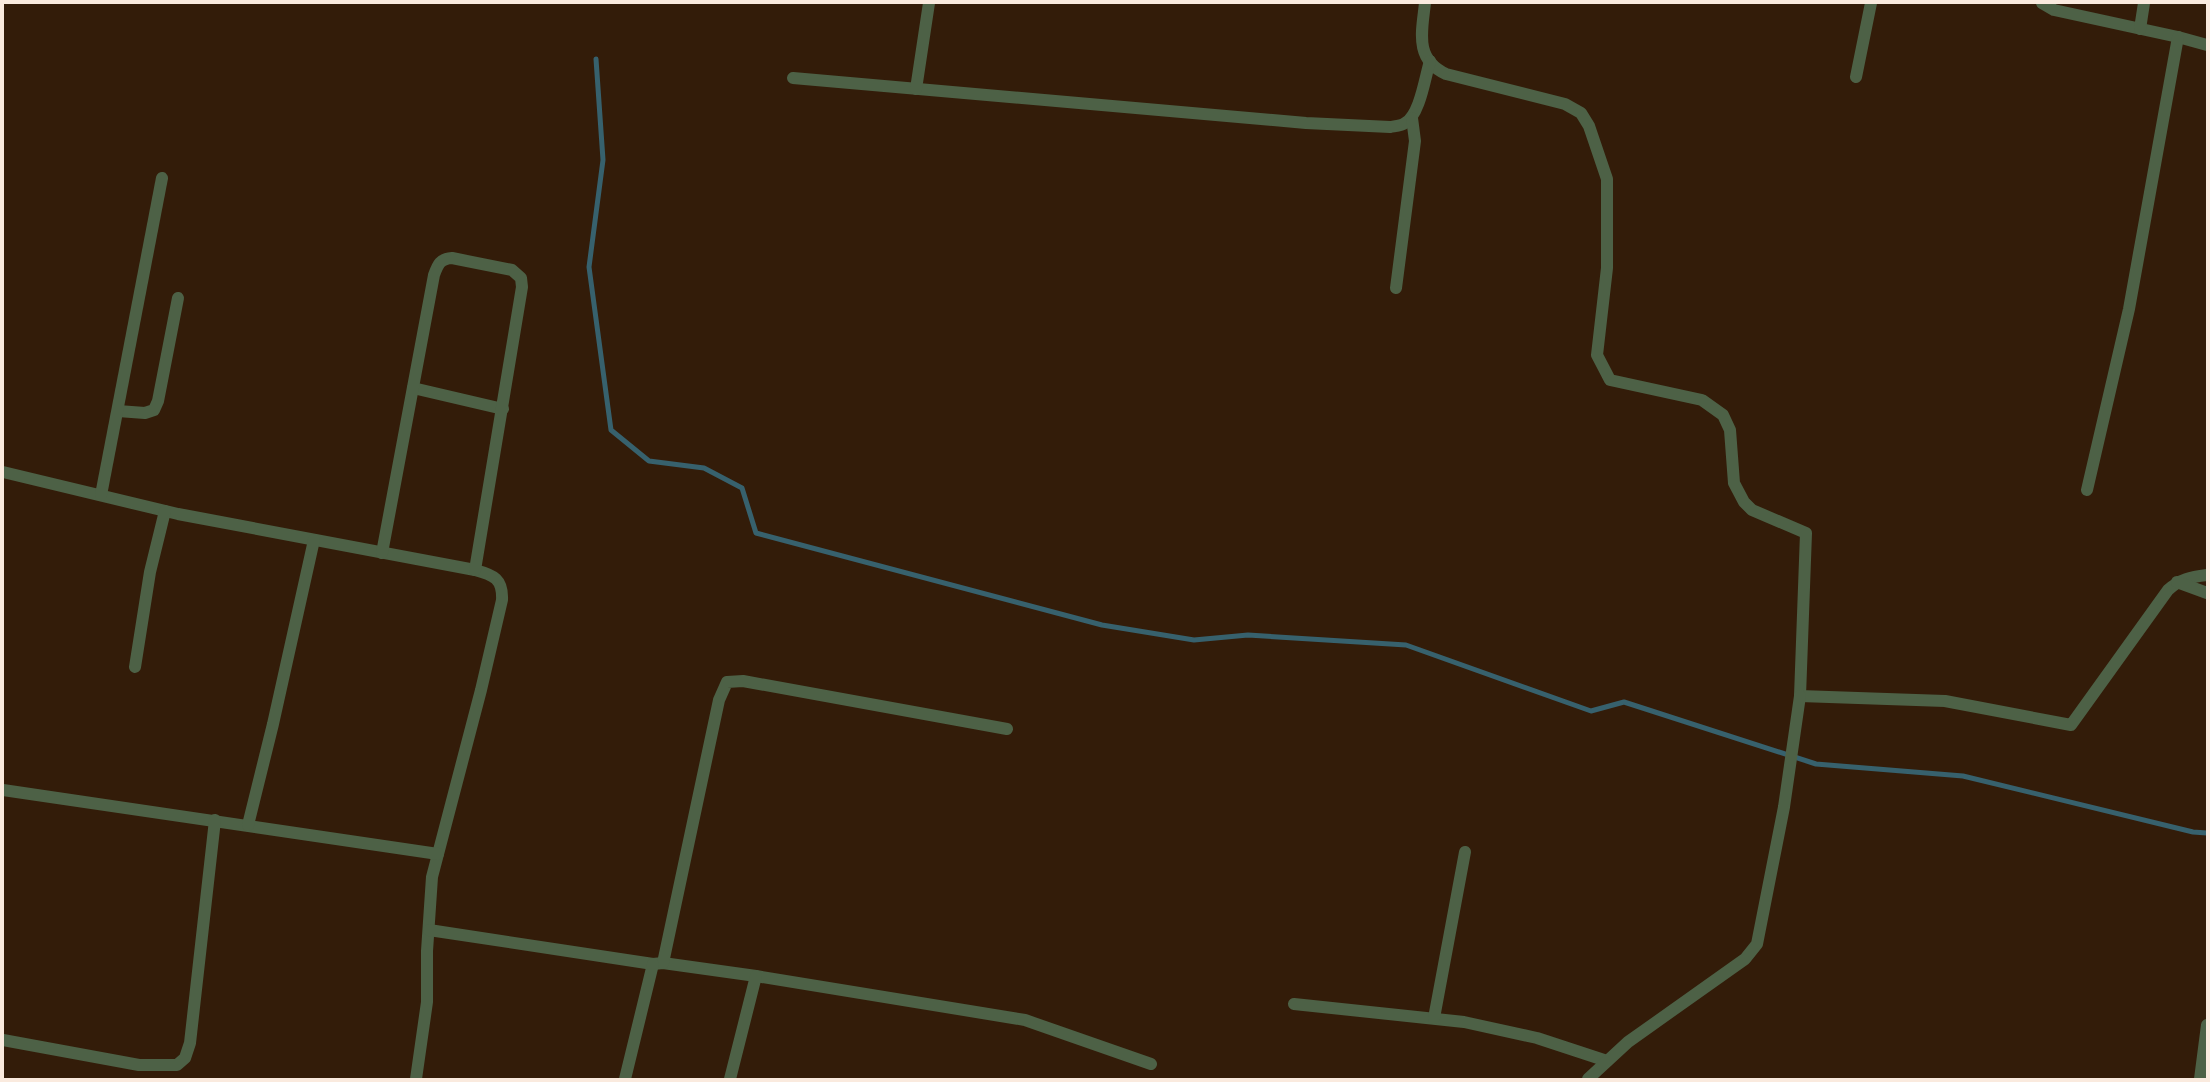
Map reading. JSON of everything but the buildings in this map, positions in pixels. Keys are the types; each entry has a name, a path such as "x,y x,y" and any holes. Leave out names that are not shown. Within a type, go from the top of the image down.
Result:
{"street":[{"path":"916,89 929,3"},
{"path":"1425,3 1421,39 1423,50 1437,69 1446,74 1565,104 1581,112 1589,126 1607,179 1607,268 1597,355 1610,380 1702,400 1723,415 1730,430 1734,483 1744,502 1752,510 1806,533 1800,696 1784,807 1757,944 1746,959 1628,1042 1588,1079"},
{"path":"1856,77 1871,3"},
{"path":"2042,3 2054,10 2068,8 2140,29 2207,45"},
{"path":"2140,29 2144,3"},
{"path":"2087,490 2129,309 2178,37"},
{"path":"1396,288 1415,141 1412,118 1421,96 1430,61"},
{"path":"792,78 1306,123 1390,127 1404,124 1412,118"},
{"path":"101,495 162,178"},
{"path":"382,553 434,275 438,264 443,259 452,258 512,270 521,278 522,287 503,409 475,570"},
{"path":"118,411 145,413 154,410 158,401 178,298"},
{"path":"413,388 503,409"},
{"path":"3,472 165,511 475,570 492,574 499,582 503,589 502,600 481,690 432,877 427,1002 416,1079"},
{"path":"135,667 150,572 165,511"},
{"path":"248,825 273,724 314,540"},
{"path":"1800,696 1945,701 2071,725 2168,590 2177,582 2190,577 2207,575"},
{"path":"2177,582 2207,593"},
{"path":"625,1079 658,964 719,700 727,682 743,681 1007,729"},
{"path":"3,790 438,854"},
{"path":"3,1040 139,1065 177,1065 185,1058 190,1044 215,820"},
{"path":"1434,1018 1465,852"},
{"path":"429,930 658,964 756,976 1025,1020 1151,1064"},
{"path":"730,1079 756,976"},
{"path":"1294,1004 1464,1022 1536,1038 1607,1061"},
{"path":"2200,1079 2207,1025"}],"waterway":[{"path":"596,59 603,160 589,267 611,430 649,461 704,468 742,488 756,533 1102,625 1194,640 1248,635 1406,645 1591,711 1624,702 1816,764 1963,776 2193,832 2207,833"}]}
